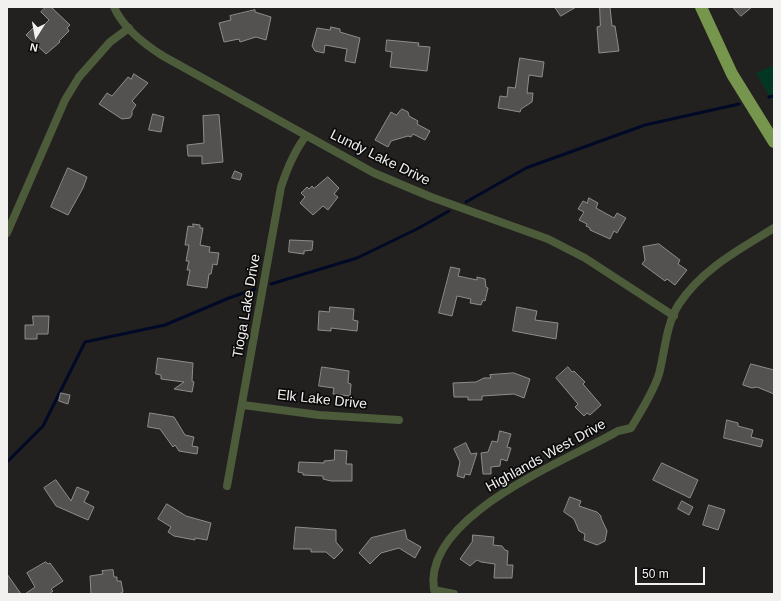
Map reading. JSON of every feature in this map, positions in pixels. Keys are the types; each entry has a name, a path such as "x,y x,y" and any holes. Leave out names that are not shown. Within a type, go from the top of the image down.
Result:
{"main road":[{"path":"701,7 732,74 774,142"}],"street":[{"name":"Lundy Lake Drive","path":"114,7 129,28 145,44 163,56 306,136 374,173 409,188 548,239 585,258 674,316"},
{"path":"7,233 65,100 79,76 110,42 129,28"},
{"name":"Tioga Lake Drive","path":"227,486 243,405 281,187 286,170 299,144 306,136"},
{"name":"Highlands West Drive","path":"454,594 434,590 433,581 437,563 454,533 487,503 524,480 618,431 631,428 654,385 665,342 679,304 703,276 734,253 774,228"},
{"name":"Elk Lake Drive","path":"243,405 318,415 400,420"}],"green space":[{"path":"774,65 774,104 756,73"}],"building":[{"path":"46,7 51,7 70,25 67,28 69,31 59,41 60,42 46,54 26,35 33,28 37,32 49,20 41,12"},
{"path":"555,7 576,7 561,16"},
{"path":"600,7 610,7 612,26 615,26 619,51 599,53 597,27 600,26"},
{"path":"733,7 752,7 741,16"},
{"path":"255,10 255,12 271,17 266,40 256,37 240,42 239,39 224,42 219,23 231,20 230,16"},
{"path":"331,27 340,29 340,32 360,38 355,63 345,61 347,49 325,45 324,53 315,51 312,46 317,28 330,30"},
{"path":"387,40 419,43 418,46 430,47 427,71 390,67 392,52 386,51"},
{"path":"520,58 544,62 542,77 529,75 527,93 533,93 532,102 521,109 520,112 498,108 500,96 507,97 508,87 515,88"},
{"path":"134,74 148,83 132,101 136,105 130,118 122,119 99,104 107,93 112,96 128,77 131,79"},
{"path":"402,109 408,112 409,116 418,121 417,124 430,131 425,140 413,134 411,137 408,136 391,141 388,147 375,140 391,112 396,115"},
{"path":"153,114 164,117 161,132 149,130"},
{"path":"219,115 223,162 202,164 202,156 188,156 187,145 204,143 203,116"},
{"path":"68,168 87,177 83,188 68,215 51,207"},
{"path":"235,171 242,174 240,180 232,178"},
{"path":"328,177 339,188 334,194 338,197 328,210 323,206 313,215 300,203 305,197 301,193 307,187 309,189 312,186 314,188"},
{"path":"589,198 598,203 596,208 614,218 617,213 626,218 617,233 614,231 610,239 590,230 590,228 586,226 587,224 579,220 584,212 578,209 583,201 587,203"},
{"path":"193,224 200,225 200,228 203,228 200,245 210,247 209,252 219,253 217,265 213,264 211,274 209,274 207,288 187,285 190,270 187,270 189,261 186,261 189,245 185,245 188,226 193,227"},
{"path":"290,240 313,241 312,250 304,251 304,254 289,252"},
{"path":"659,244 680,260 678,264 687,270 675,285 667,279 665,281 642,264 645,260 643,247"},
{"path":"451,267 460,269 458,276 477,280 477,277 485,279 486,287 488,288 485,301 483,300 481,305 470,303 471,299 457,296 452,316 439,313"},
{"path":"330,307 354,309 353,320 358,321 357,331 331,328 331,331 318,330 319,311 329,312"},
{"path":"517,307 537,311 535,320 558,323 556,339 513,331"},
{"path":"33,316 49,316 48,334 37,334 37,339 25,339 25,325 33,325"},
{"path":"158,358 193,363 192,381 194,382 192,392 174,389 184,382 161,379 161,375 156,374"},
{"path":"751,364 774,370 774,394 757,387 752,388 743,385"},
{"path":"322,367 349,371 348,383 351,384 350,396 333,394 334,388 319,386"},
{"path":"568,367 585,382 583,384 601,405 590,415 587,413 584,416 575,407 578,404 556,378"},
{"path":"514,373 530,379 524,398 514,394 482,396 482,400 468,400 468,397 454,397 453,383 476,382 484,378 491,378 490,375"},
{"path":"61,393 70,395 68,404 59,401"},
{"path":"150,413 174,417 185,435 194,437 192,446 198,447 197,454 179,451 175,445 173,447 160,429 148,427"},
{"path":"727,420 738,423 738,426 753,430 751,437 763,440 761,447 724,438"},
{"path":"500,431 511,434 507,447 511,448 507,461 501,459 500,466 491,467 491,474 483,474 481,453 488,452 492,441 497,442"},
{"path":"466,443 471,454 477,453 470,475 465,474 464,478 457,476 460,462 454,449"},
{"path":"335,450 347,451 346,464 352,464 352,481 331,481 323,479 323,476 303,475 303,473 298,472 299,462 324,463 324,461 334,460"},
{"path":"662,463 698,480 690,498 653,480"},
{"path":"56,480 71,501 77,487 89,492 84,502 94,507 88,520 56,506 44,488"},
{"path":"570,497 581,501 579,506 597,512 601,516 607,531 605,541 597,545 584,540 585,534 579,531 574,519 564,512"},
{"path":"682,501 693,507 689,515 678,509"},
{"path":"167,504 186,516 211,523 207,540 195,538 195,540 174,536 168,532 171,527 158,519"},
{"path":"709,505 725,510 718,530 703,525"},
{"path":"296,527 336,530 336,542 343,550 334,559 326,552 311,552 311,549 294,549"},
{"path":"405,530 407,539 421,547 415,558 399,548 381,553 370,564 359,553 371,538"},
{"path":"473,535 494,537 493,545 502,546 508,551 507,565 513,565 512,578 494,578 495,564 477,560 470,566 460,559 472,542"},
{"path":"46,562 48,564 50,563 63,581 51,589 53,591 49,594 25,594 35,587 27,573"},
{"path":"113,570 114,577 117,577 117,581 121,581 123,592 119,594 91,594 90,576 103,574 102,571"},
{"path":"7,574 21,594 7,594"}],"waterway":[{"path":"769,97 774,96"},
{"path":"466,202 526,168 645,125 739,104"},
{"path":"271,284 357,258 417,229 449,211"},
{"path":"7,462 43,426 85,342 165,325 229,298 255,289"}]}
